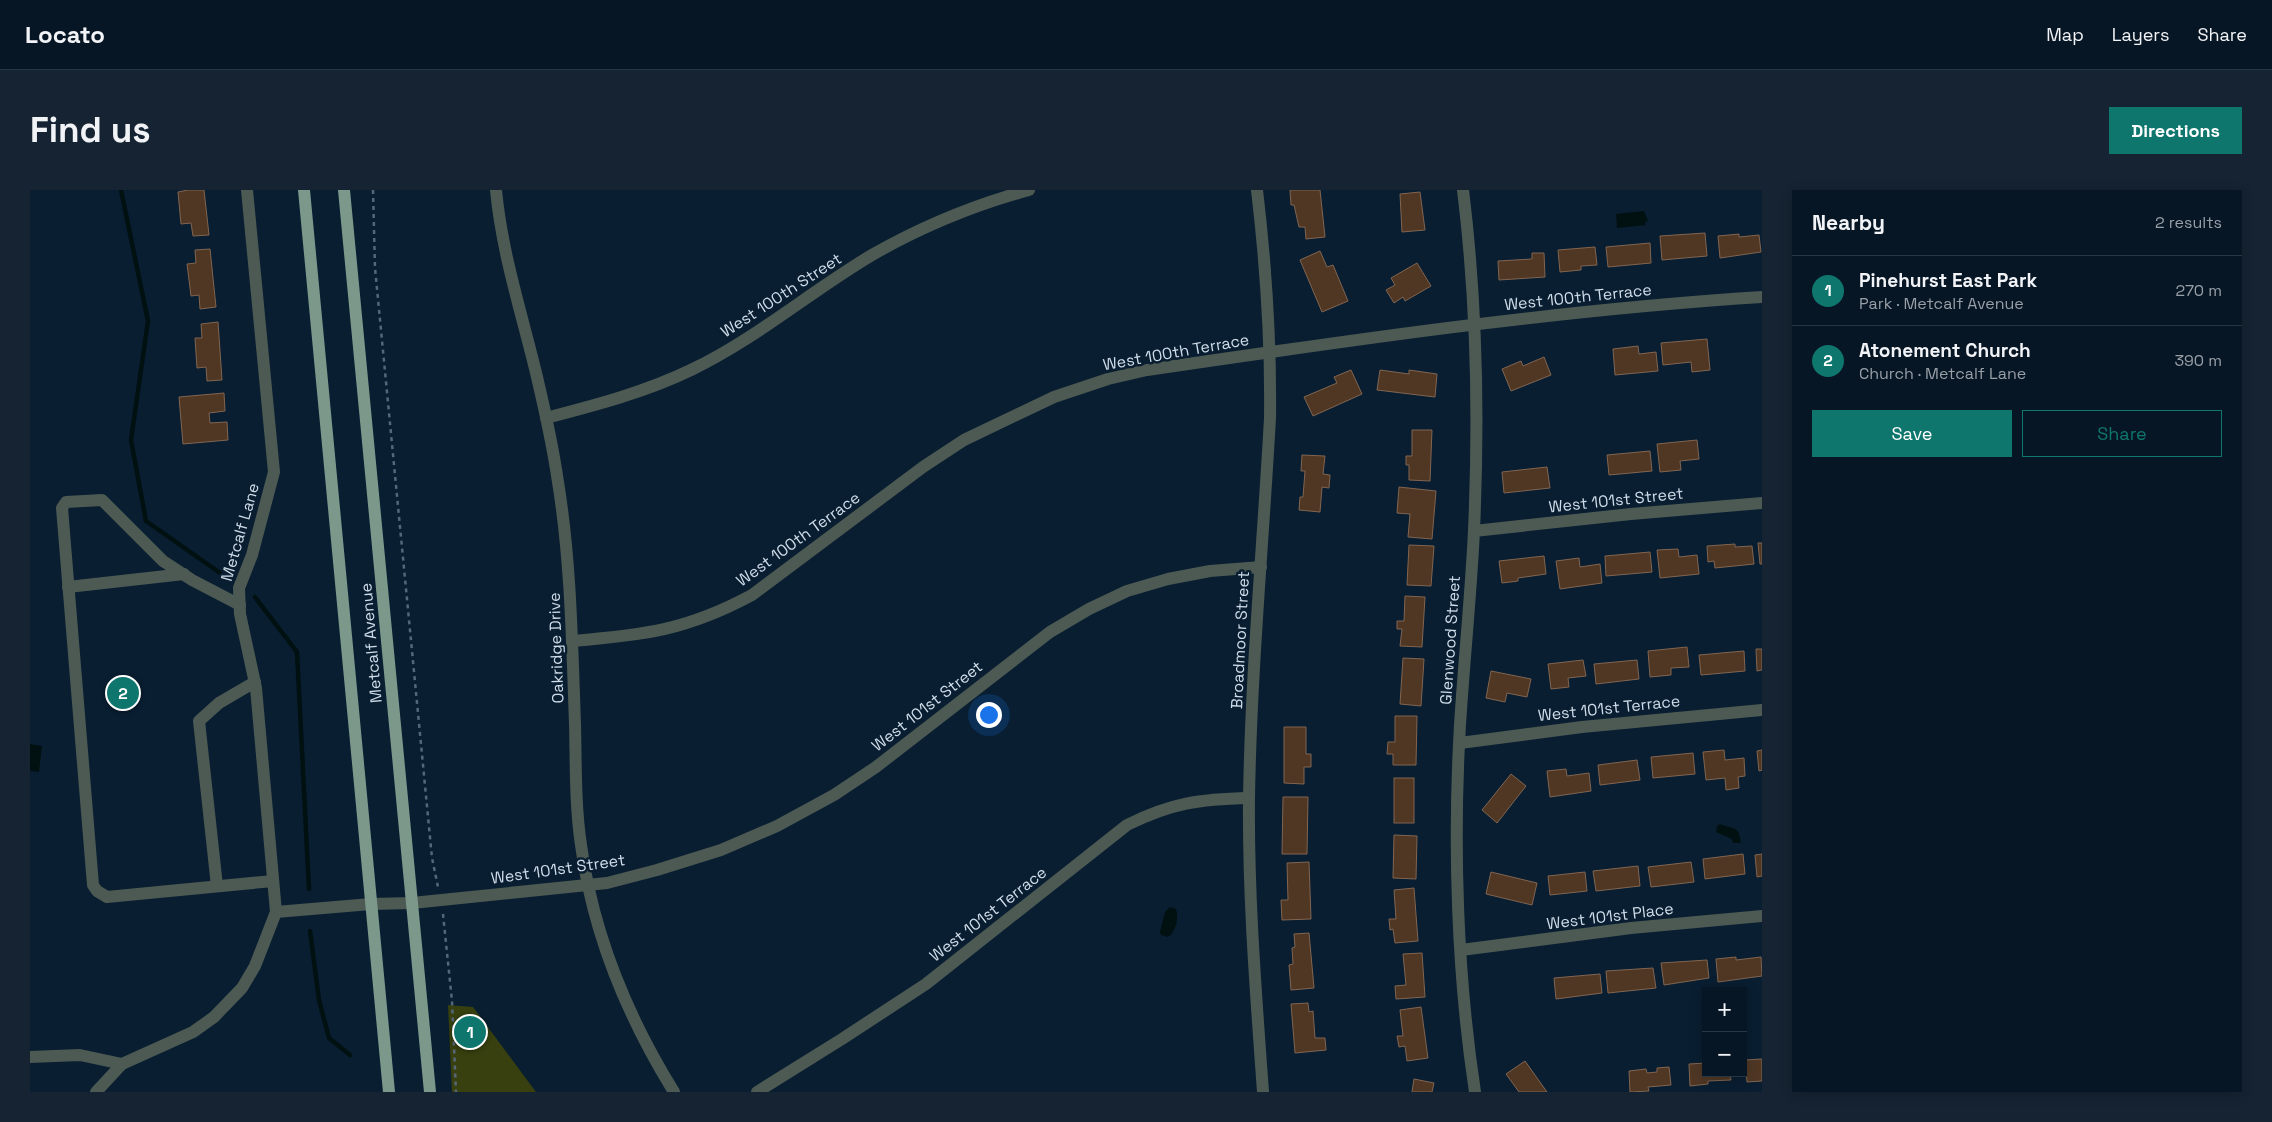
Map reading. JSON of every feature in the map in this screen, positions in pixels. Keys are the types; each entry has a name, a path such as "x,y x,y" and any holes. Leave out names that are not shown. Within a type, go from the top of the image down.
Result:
{"main road":[{"name":"Metcalf Avenue","path":"304,190 389,1092"},
{"name":"Metcalf Avenue","path":"344,190 430,1092"}],"street":[{"name":"Metcalf Lane","path":"247,190 274,472 252,555 239,588 240,605 254,682 276,912"},
{"name":"Oakridge Drive","path":"496,190 502,238 546,418 558,482 567,550 579,827 588,885 607,955 622,996 646,1044 674,1092"},
{"name":"West 100th Street","path":"546,418 600,404 643,390 693,369 733,346 870,256 899,240 947,218 1029,190"},
{"name":"Broadmoor Street","path":"1257,190 1264,257 1270,352 1270,418 1249,798 1253,951 1263,1092"},
{"name":"Glenwood Street","path":"1463,190 1474,324 1477,438 1474,531 1457,813 1462,950 1475,1092"},
{"name":"West 100th Terrace","path":"572,641 659,632 691,623 724,610 752,595 923,467 964,440 1054,396 1108,379 1147,370 1474,324 1620,308 1762,297"},
{"path":"240,605 163,560 102,500 66,502 62,508 92,884 97,891 107,897 273,881"},
{"name":"West 101st Street","path":"1474,531 1631,514 1762,504"},
{"name":"West 101st Street","path":"276,912 371,904 412,903 588,885 657,870 721,850 778,826 834,795 876,768 1050,632 1088,609 1127,591 1168,579 1210,571 1261,566"},
{"path":"68,587 184,574"},
{"path":"217,886 199,721 219,703 254,682"},
{"name":"West 101st Terrace","path":"1460,743 1592,726 1762,710"},
{"name":"West 101st Terrace","path":"757,1092 926,984 1127,825 1153,812 1180,803 1213,799 1249,798"},
{"path":"96,1092 122,1064 193,1032 225,1007 242,988 255,966 276,912"},
{"name":"West 101st Place","path":"1462,950 1631,928 1762,916"},
{"path":"30,1058 80,1055 122,1064"}],"path":[{"path":"373,190 374,268 432,858 441,900 452,1001 456,1092"}],"green space":[{"path":"448,1005 473,1007 536,1092 452,1092"}],"shaded area":[{"path":"1644,211 1648,221 1645,222 1646,225 1617,228 1616,214"},
{"path":"30,744 42,746 39,772 30,771"},
{"path":"1720,824 1737,830 1741,843 1733,843 1732,839 1716,832 1717,826"},
{"path":"1170,907 1176,909 1177,920 1173,932 1168,937 1161,935 1160,932 1165,912"}],"building":[{"path":"204,190 209,235 193,236 191,223 181,224 178,192"},
{"path":"1290,190 1320,190 1325,237 1306,239 1305,227 1299,227 1294,205 1291,205"},
{"path":"1420,192 1425,230 1402,232 1400,194"},
{"path":"1705,233 1707,256 1662,260 1660,236"},
{"path":"1739,234 1739,237 1759,235 1761,252 1720,258 1718,236"},
{"path":"1650,243 1651,263 1608,267 1606,247"},
{"path":"1595,247 1597,265 1581,266 1581,270 1560,272 1558,250"},
{"path":"210,249 216,307 200,309 199,295 191,296 187,264 196,263 195,250"},
{"path":"1320,251 1327,267 1333,265 1348,301 1322,312 1300,260"},
{"path":"1532,253 1544,253 1545,277 1499,280 1498,261 1532,259"},
{"path":"1417,263 1431,286 1405,301 1403,297 1394,303 1386,290 1395,285 1391,278"},
{"path":"218,322 222,380 207,381 206,367 197,368 195,338 202,338 201,324"},
{"path":"1707,339 1710,370 1692,372 1691,362 1663,365 1661,343"},
{"path":"1638,346 1639,354 1656,352 1658,371 1615,375 1613,349"},
{"path":"1544,357 1551,375 1511,391 1502,369 1521,361 1523,366"},
{"path":"1351,370 1362,394 1313,416 1304,397 1337,383 1334,377"},
{"path":"1380,370 1409,374 1409,370 1437,374 1435,397 1377,390"},
{"path":"224,393 225,411 209,413 210,423 227,422 228,440 183,444 179,397"},
{"path":"1412,430 1432,430 1430,481 1409,480 1409,465 1406,465 1406,456 1412,456"},
{"path":"1697,440 1699,459 1680,461 1681,470 1660,472 1657,444"},
{"path":"1650,451 1652,471 1609,475 1607,455"},
{"path":"1302,455 1325,456 1323,474 1330,475 1329,488 1322,487 1320,512 1299,510 1300,497 1303,497 1305,471 1301,471"},
{"path":"1547,467 1550,488 1504,493 1502,472"},
{"path":"1399,487 1436,491 1432,539 1408,537 1410,514 1397,513"},
{"path":"1758,543 1762,543 1762,564 1760,564"},
{"path":"1735,544 1735,547 1752,546 1754,564 1715,568 1714,561 1708,562 1707,546"},
{"path":"1409,545 1434,546 1431,586 1407,585"},
{"path":"1678,549 1679,557 1697,555 1699,574 1660,578 1657,550"},
{"path":"1650,552 1652,572 1606,576 1605,556"},
{"path":"1544,556 1546,574 1518,578 1518,581 1502,583 1499,561"},
{"path":"1579,558 1580,567 1600,564 1602,583 1560,589 1556,561"},
{"path":"1405,596 1425,597 1422,647 1400,646 1402,629 1397,629 1397,621 1404,621"},
{"path":"1687,647 1689,667 1671,668 1671,675 1650,677 1648,651"},
{"path":"1756,649 1762,649 1762,670 1757,671"},
{"path":"1744,651 1745,671 1701,675 1699,655"},
{"path":"1403,658 1424,659 1421,706 1400,704"},
{"path":"1583,660 1586,676 1568,678 1569,687 1551,689 1548,664"},
{"path":"1637,660 1639,679 1596,684 1594,664"},
{"path":"1491,671 1531,679 1527,697 1507,693 1505,702 1486,698"},
{"path":"1395,716 1417,716 1416,765 1393,765 1393,754 1387,754 1388,742 1395,742"},
{"path":"1284,727 1306,727 1306,754 1311,754 1311,767 1304,767 1304,784 1284,783"},
{"path":"1724,750 1725,760 1744,758 1745,776 1738,777 1739,788 1726,790 1725,778 1706,780 1703,752"},
{"path":"1762,750 1762,770 1759,771 1757,751"},
{"path":"1693,753 1695,774 1653,778 1651,757"},
{"path":"1637,760 1640,780 1600,785 1598,765"},
{"path":"1566,769 1567,776 1589,773 1591,791 1550,797 1547,771"},
{"path":"1511,774 1526,786 1497,823 1482,810"},
{"path":"1394,778 1414,778 1414,823 1394,823"},
{"path":"1283,797 1308,797 1307,854 1282,854"},
{"path":"1394,835 1417,836 1416,879 1393,878"},
{"path":"1743,854 1745,874 1705,879 1703,859"},
{"path":"1762,854 1762,876 1757,877 1755,855"},
{"path":"1309,862 1311,919 1282,920 1281,900 1288,900 1287,863"},
{"path":"1691,862 1694,882 1651,887 1648,867"},
{"path":"1638,866 1640,886 1596,891 1593,871"},
{"path":"1491,872 1537,883 1532,905 1486,894"},
{"path":"1585,872 1587,891 1550,895 1548,876"},
{"path":"1414,888 1418,941 1395,943 1393,929 1390,930 1389,919 1396,919 1394,890"},
{"path":"1309,933 1314,988 1291,990 1289,965 1293,964 1292,948 1295,947 1294,934"},
{"path":"1422,953 1425,997 1396,999 1395,986 1406,985 1403,954"},
{"path":"1736,957 1736,960 1761,957 1762,976 1718,982 1716,959"},
{"path":"1707,960 1709,978 1664,985 1661,963"},
{"path":"1653,968 1656,988 1608,993 1606,971"},
{"path":"1600,974 1602,993 1556,999 1554,978"},
{"path":"1308,1003 1309,1012 1313,1011 1315,1038 1325,1038 1326,1050 1295,1053 1291,1004"},
{"path":"1421,1007 1428,1058 1407,1061 1405,1046 1399,1047 1397,1036 1403,1036 1400,1010"},
{"path":"1762,1059 1762,1081 1747,1082 1747,1060"},
{"path":"1525,1061 1547,1092 1519,1092 1506,1074"},
{"path":"1702,1063 1702,1077 1731,1077 1731,1080 1708,1081 1708,1084 1690,1086 1689,1064"},
{"path":"1669,1067 1671,1085 1648,1087 1649,1091 1630,1092 1629,1071 1646,1069 1647,1073 1657,1072 1657,1068"},
{"path":"1414,1079 1434,1083 1432,1092 1412,1092"}],"waterway":[{"path":"121,190 148,321 131,440 146,521 220,573"},
{"path":"255,597 297,652 309,889"},
{"path":"310,931 319,1000 329,1038 350,1055"}],"place":[{"name":"Atonement Church","path":"123,693"},
{"name":"Pinehurst East Park","path":"470,1032"}]}
